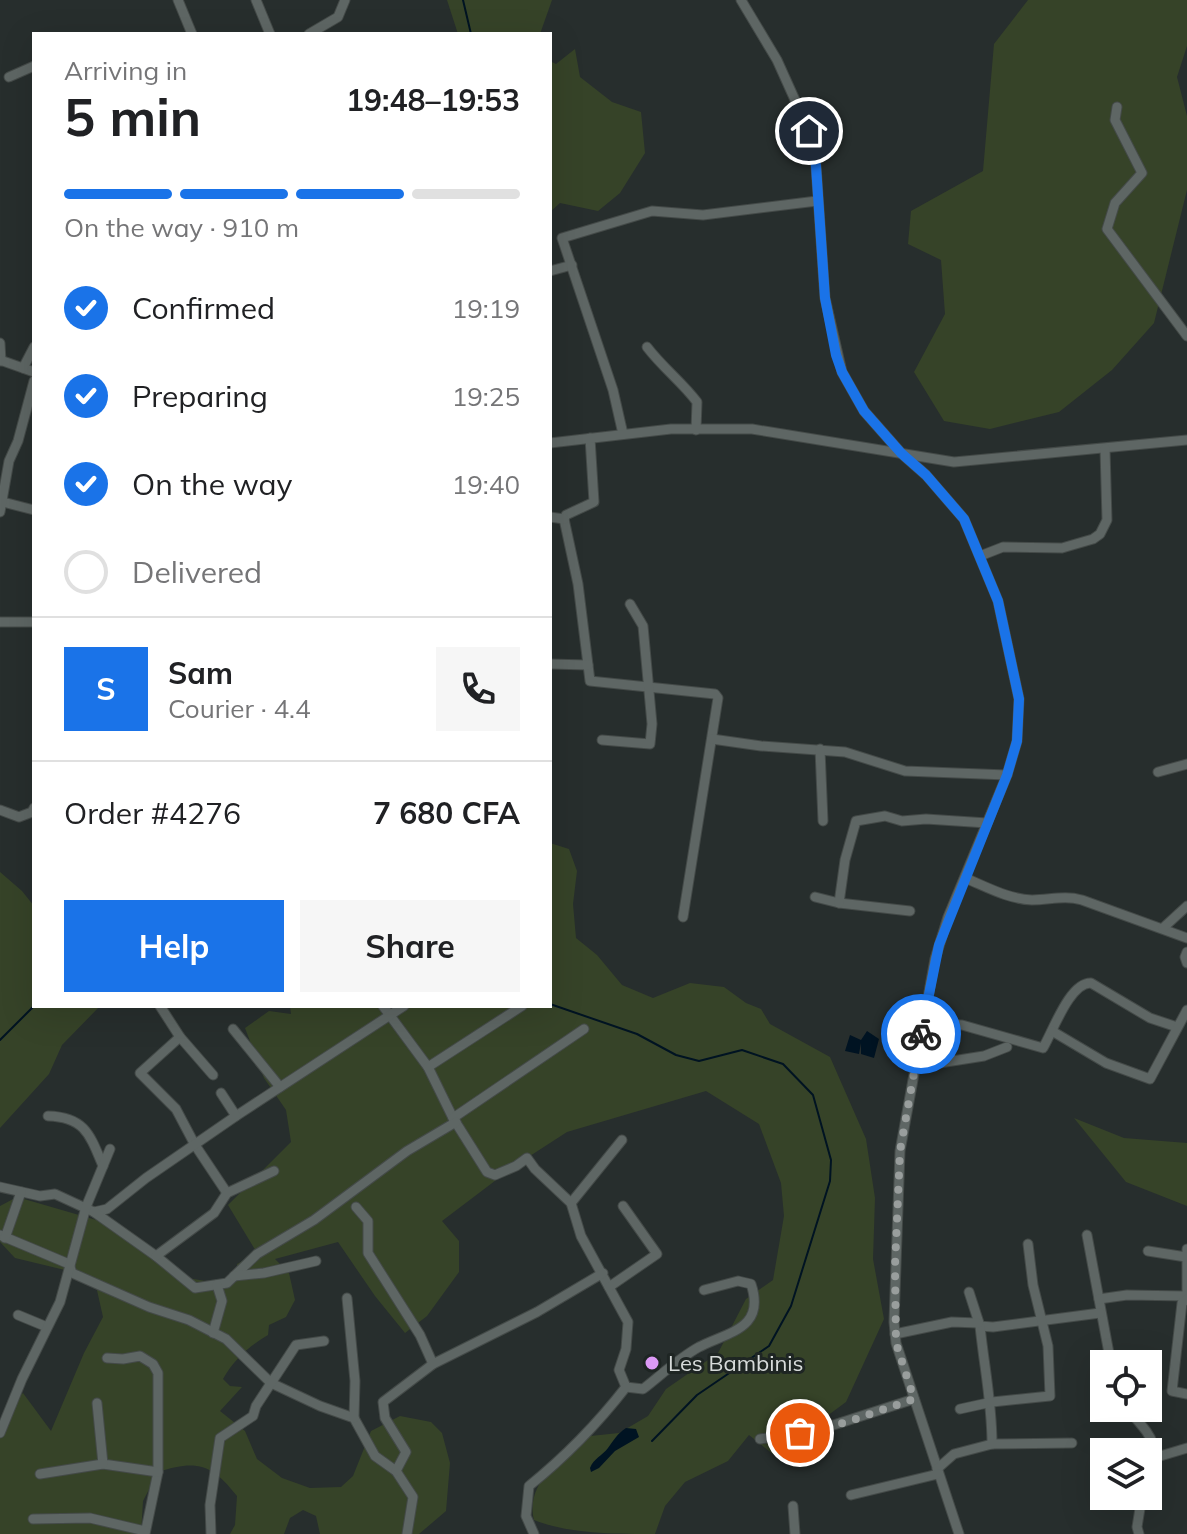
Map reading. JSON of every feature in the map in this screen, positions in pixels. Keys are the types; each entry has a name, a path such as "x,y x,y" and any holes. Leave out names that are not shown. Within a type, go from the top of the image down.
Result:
{"street":[{"path":"178,0 191,32"},
{"path":"256,0 269,32"},
{"path":"312,32 338,17 345,0"},
{"path":"741,0 777,60 805,118 816,166 825,298 836,355 857,402 957,511 998,601 1019,699 1017,741 1007,775 939,945 914,1067 898,1168 895,1334 959,1534"},
{"path":"9,77 32,67"},
{"path":"1117,107 1115,120 1142,173 1115,203 1107,229 1187,336"},
{"path":"623,434 613,390 562,238 652,211 703,215 817,201"},
{"path":"552,270 572,265"},
{"path":"0,343 0,360 32,371"},
{"path":"647,347 661,366 681,381 697,402 696,429"},
{"path":"23,368 32,351"},
{"path":"32,388 18,441 9,461 2,507 32,510"},
{"path":"552,443 696,429 767,431 954,462 1187,440"},
{"path":"590,438 594,502 566,515 564,519 578,584 592,682 716,695 712,739 683,917"},
{"path":"980,556 1003,547 1062,548 1100,534 1107,520 1105,449"},
{"path":"552,517 564,519"},
{"path":"602,740 650,744 652,724 643,626 630,604"},
{"path":"0,622 32,622"},
{"path":"552,664 588,665"},
{"path":"712,739 845,752 905,771 1007,775"},
{"path":"820,749 823,821"},
{"path":"1158,772 1187,764"},
{"path":"0,810 19,817 32,812"},
{"path":"839,903 845,860 856,821 885,816 902,821 926,819 987,823"},
{"path":"965,878 1021,899 1074,897 1187,938"},
{"path":"815,897 839,903 910,911"},
{"path":"1163,928 1187,906"},
{"path":"1187,952 1187,963"},
{"path":"923,1023 962,1025 1043,1048 1075,990 1085,983 1091,983 1150,1018 1177,1027"},
{"path":"161,1008 180,1037 213,1075"},
{"path":"384,1008 428,1067 454,1120 489,1174 495,1175 527,1158 571,1203 581,1236 628,1322 626,1349 619,1370 626,1387"},
{"path":"90,1210 107,1209 236,1116 401,1008"},
{"path":"428,1067 519,1008"},
{"path":"1052,1031 1106,1063 1150,1079 1187,1010"},
{"path":"233,1029 280,1087"},
{"path":"0,1187 40,1196 55,1194 90,1210 156,1256 195,1288 227,1283 257,1254 314,1220 407,1151 584,1029"},
{"path":"180,1037 140,1073 176,1109 195,1145 227,1193"},
{"path":"914,1067 984,1056 1007,1047"},
{"path":"221,1093 236,1116"},
{"path":"48,1116 66,1117 88,1131 103,1166"},
{"path":"571,1203 622,1140"},
{"path":"0,1433 60,1302 69,1264 110,1149"},
{"path":"156,1256 214,1213 227,1193 274,1171"},
{"path":"21,1192 2,1237 69,1264 72,1273 149,1307 189,1320 226,1339 271,1383 354,1418"},
{"path":"609,1287 657,1254 623,1206"},
{"path":"356,1207 368,1221 368,1253 420,1335 433,1364"},
{"path":"1087,1235 1108,1350"},
{"path":"960,1409 1050,1396 1048,1346 1028,1244"},
{"path":"1187,1249 1187,1297 1182,1303 1172,1391 1187,1394"},
{"path":"1148,1251 1186,1257"},
{"path":"234,1276 264,1273 316,1261"},
{"path":"396,1471 406,1452 385,1418 383,1402 433,1364 537,1312 603,1273"},
{"path":"626,1387 643,1389 699,1348 736,1332 750,1317 756,1300 751,1284 738,1281 704,1290"},
{"path":"213,1333 222,1301 217,1285"},
{"path":"969,1292 979,1324 992,1402 992,1444"},
{"path":"1099,1299 1127,1295 1187,1297"},
{"path":"347,1298 355,1381 354,1418 375,1456 396,1471 413,1497 407,1534"},
{"path":"895,1334 952,1322 993,1327 1100,1313"},
{"path":"18,1315 47,1327"},
{"path":"211,1534 210,1505 220,1438 253,1416 256,1406 296,1345 324,1341"},
{"path":"33,1519 90,1518 145,1532 158,1472 158,1373 153,1364 140,1356 107,1358"},
{"path":"534,1534 526,1516 529,1486 606,1412 626,1387"},
{"path":"760,1439 815,1431 914,1399"},
{"path":"97,1403 103,1464"},
{"path":"1138,1422 1151,1438"},
{"path":"851,1495 938,1472 954,1454 992,1444 1072,1443"},
{"path":"1162,1456 1187,1448"},
{"path":"40,1474 103,1464 158,1472"},
{"path":"793,1506 795,1534"},
{"path":"1139,1534 1140,1510"}],"green space":[{"path":"447,0 552,0 541,32 457,32"},
{"path":"1028,0 1187,0 1187,46 1177,77 1187,116 1187,190 1154,323 1112,370 1059,412 990,429 944,421 914,372 945,314 941,260 908,244 911,211 983,171 994,44"},
{"path":"575,49 580,77 612,102 641,112 645,153 620,193 598,211 560,203 552,210 552,62 556,64"},
{"path":"552,844 569,849 577,871 573,904 576,938 597,955 622,985 653,998 690,983 724,987 746,1003 761,1009 770,1024 830,1057 866,1139 875,1198 873,1259 884,1319 846,1402 774,1455 749,1435 728,1461 685,1482 665,1506 655,1534 577,1531 534,1520 534,1496 546,1474 563,1454 581,1437 619,1433 648,1416 666,1389 718,1353 746,1299 773,1280 784,1216 781,1183 759,1124 706,1091 567,1132 516,1165 442,1221 459,1241 459,1272 427,1316 405,1333 338,1242 275,1259 289,1273 295,1300 286,1317 269,1325 268,1335 242,1354 227,1372 223,1379 230,1386 242,1387 220,1411 245,1431 257,1459 282,1478 310,1488 341,1487 353,1476 371,1431 400,1416 431,1422 442,1433 450,1463 446,1511 419,1534 320,1534 316,1516 303,1510 290,1518 284,1534 230,1534 235,1525 237,1496 212,1471 184,1466 158,1472 143,1501 141,1534 0,1534 0,1425 6,1406 23,1393 51,1431 103,1317 94,1277 15,1258 0,1242 0,1206 17,1197 110,1224 175,1276 230,1285 237,1277 237,1264 257,1253 228,1205 291,1142 286,1110 264,1078 245,1028 269,1011 291,1014 290,1008 552,1008"},
{"path":"0,872 32,904 32,1008 98,1008 62,1045 49,1074 0,1128"},
{"path":"1074,1118 1124,1138 1187,1143 1187,1206 1126,1182"}],"water":[{"path":"867,1031 879,1039 874,1058 861,1054 861,1043 859,1054 845,1051 850,1035 861,1040"},
{"path":"626,1428 636,1429 639,1437 615,1451 591,1472 594,1462"}],"waterway":[{"path":"463,0 471,32"},
{"path":"552,1005 637,1034 676,1055 699,1061 742,1050 783,1064 813,1095 831,1160 830,1181 791,1306 769,1346 697,1395 652,1441"},
{"path":"0,1040 32,1008"}],"way so far":[{"path":"800,1433 847,1422 914,1399 896,1343 895,1266 898,1168 921,1034"}],"place":[{"name":"Les Bambinis","path":"652,1363"}],"route":[{"path":"809,131 816,166 825,298 842,372 864,411 964,519 998,601 1019,699 1017,741 1007,775 948,917 935,959 921,1034"}]}
